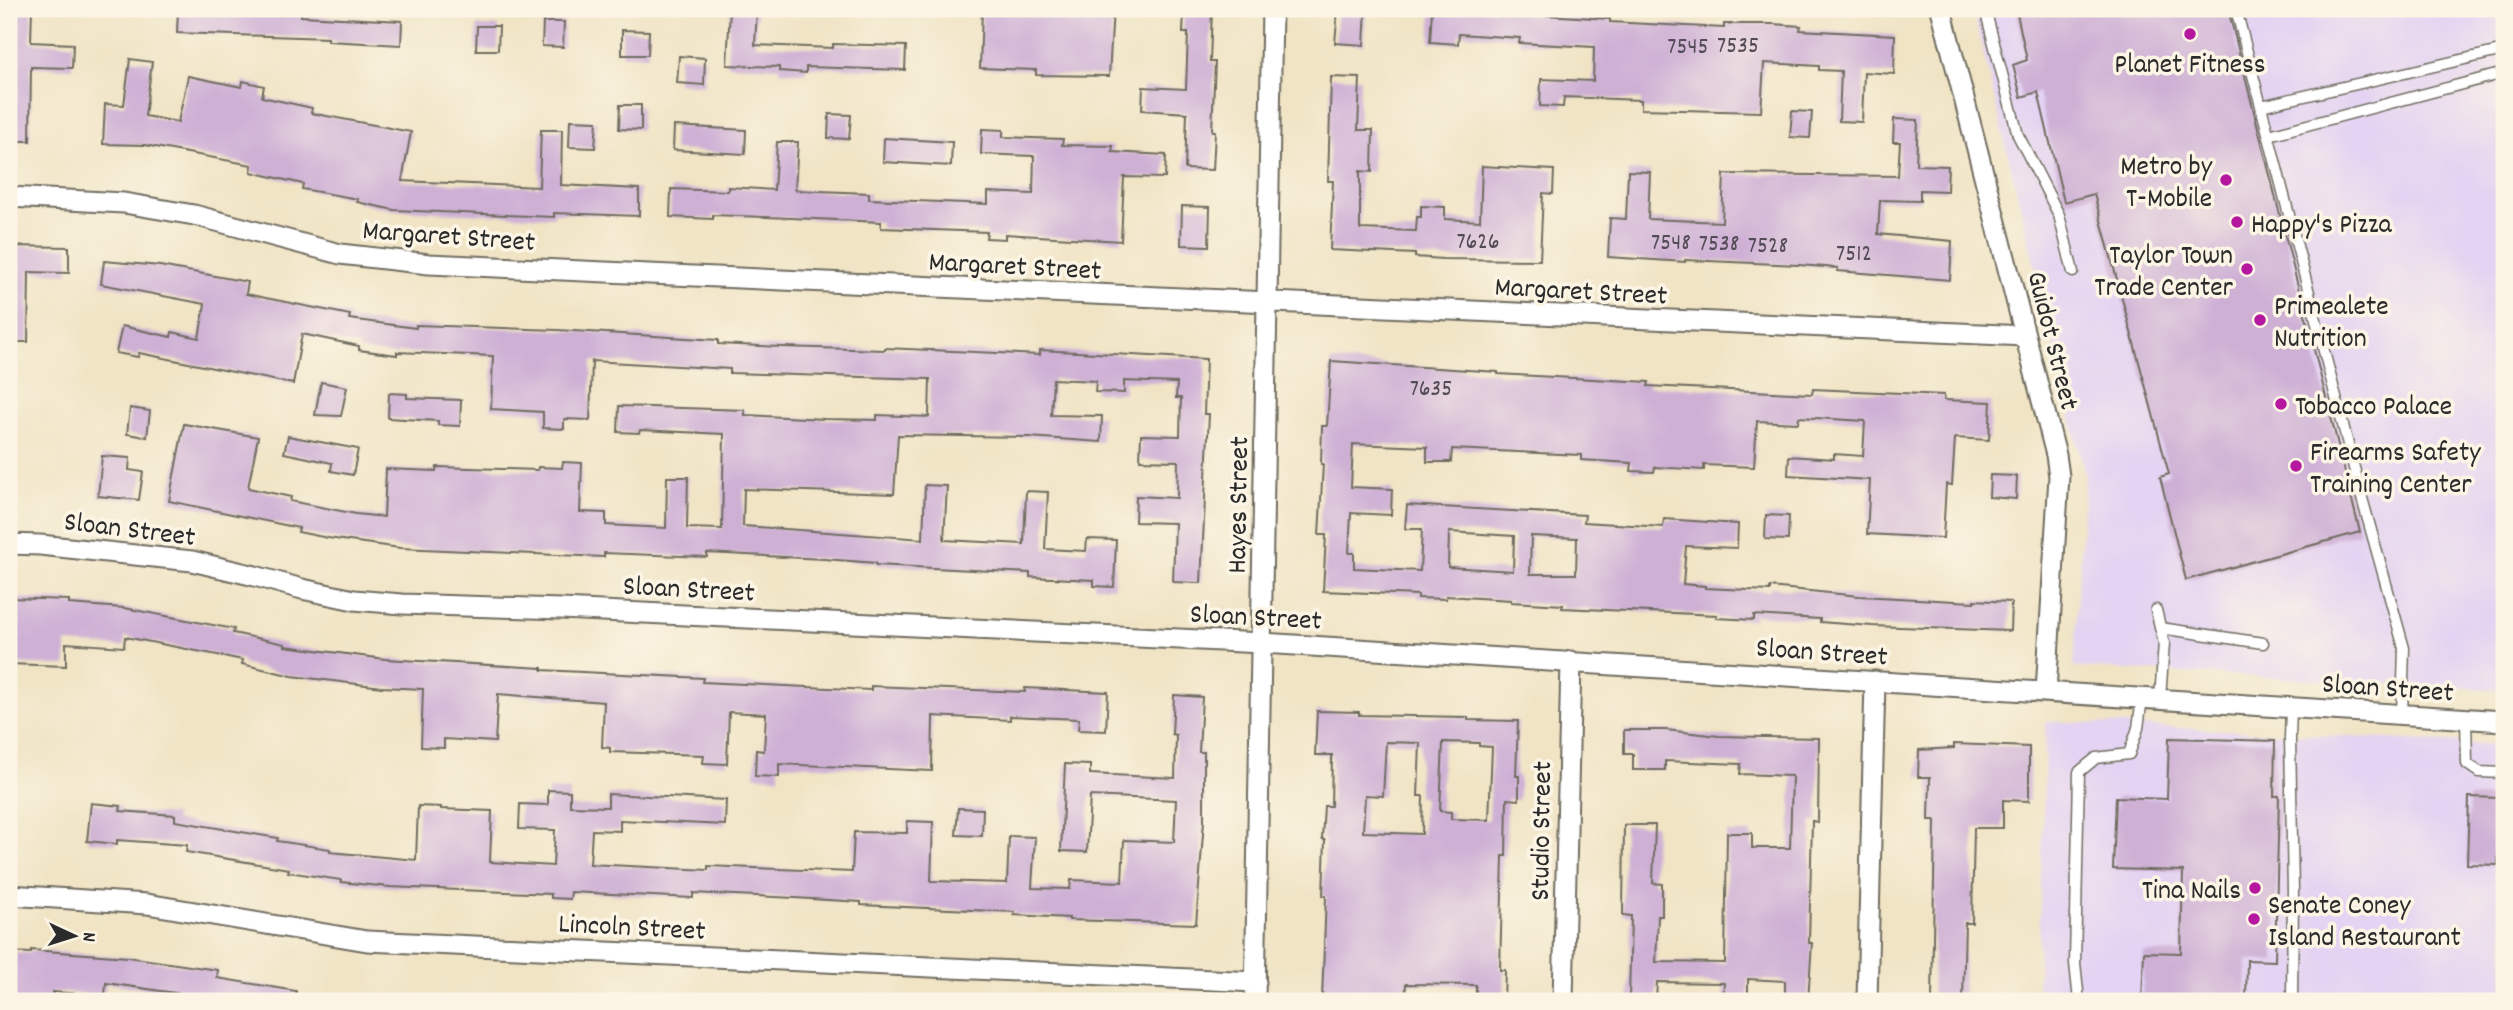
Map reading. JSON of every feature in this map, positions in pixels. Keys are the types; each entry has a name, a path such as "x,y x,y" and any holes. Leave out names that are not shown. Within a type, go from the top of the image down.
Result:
{"street":[{"name":"Hayes Street","path":"1255,992 1272,9"},
{"name":"Guidot Street","path":"1941,9 2056,455 2059,476 2046,692"},
{"name":"Margaret Street","path":"9,197 124,203 194,215 340,254 429,264 2025,337"},
{"name":"Sloan Street","path":"9,544 192,561 354,600 402,604 1262,643 2504,721"},
{"name":"Studio Street","path":"1563,1001 1571,661"},
{"path":"1867,1001 1875,681"},
{"name":"Lincoln Street","path":"9,895 148,904 367,941 1255,992"}],"lane":[{"path":"1985,9 2018,135 2059,215 2073,272"},
{"path":"2236,9 2360,491 2404,648 2402,715"},
{"path":"2261,106 2504,50"},
{"path":"2269,135 2504,73"},
{"path":"2079,1001 2075,963 2079,772 2096,758 2129,754 2151,699 2164,643 2156,610"},
{"path":"2160,628 2263,643"},
{"path":"2291,708 2292,1001"},
{"path":"2466,719 2467,764 2479,772 2504,773"}],"shaded area":[{"path":"1973,9 2504,9 2504,690 2074,667 2085,475"},
{"path":"2046,721 2504,745 2504,1001 2037,1001"}],"building":[{"path":"9,9 32,9 31,42 73,44 72,68 31,67 30,141 9,141"},
{"path":"178,9 301,12 301,16 402,21 401,45 328,41 328,38 177,33"},
{"path":"730,9 757,9 755,45 833,48 833,44 906,46 905,70 806,67 806,73 779,71 779,67 727,65"},
{"path":"982,9 1113,9 1109,76 1036,75 1036,70 980,68"},
{"path":"1184,9 1212,9 1210,62 1215,62 1213,170 1185,169 1187,113 1142,110 1143,87 1186,89 1188,33 1183,33"},
{"path":"1338,9 1366,9 1364,45 1335,43"},
{"path":"1432,9 1511,9 1511,13 1610,19 1610,22 1724,28 1724,24 1772,24 1801,26 1800,30 1895,35 1894,74 1864,72 1862,122 1839,121 1841,71 1819,70 1819,66 1764,63 1761,112 1641,109 1641,100 1564,97 1563,107 1540,106 1541,79 1593,81 1594,47 1519,43 1520,38 1459,34 1458,44 1430,42"},
{"path":"2016,9 2228,9 2360,532 2186,580 2160,477 2169,474 2094,194 2064,202 2038,92 2021,97 2013,65 2027,60"},
{"path":"543,22 564,22 563,47 542,46"},
{"path":"477,26 499,26 498,50 476,50"},
{"path":"622,30 649,31 648,55 622,55"},
{"path":"679,56 705,58 704,85 677,83"},
{"path":"130,59 152,62 145,116 178,122 188,76 242,87 243,81 264,86 262,97 312,108 311,113 411,132 402,181 539,187 541,130 562,130 561,185 639,189 639,216 554,213 554,217 394,210 357,202 358,199 302,189 303,184 251,172 252,165 145,145 103,144 105,104 124,105"},
{"path":"1331,77 1360,78 1358,130 1373,130 1372,172 1360,171 1360,229 1416,231 1417,217 1421,217 1421,206 1445,207 1445,219 1480,221 1482,166 1554,170 1553,194 1543,193 1540,260 1443,259 1415,257 1415,254 1330,250 1333,181 1328,181"},
{"path":"620,105 641,105 641,130 619,129"},
{"path":"1792,111 1812,112 1810,138 1790,137"},
{"path":"829,114 851,115 849,139 828,138"},
{"path":"1894,119 1918,120 1916,165 1948,166 1947,191 1920,190 1920,201 1880,200 1878,234 1952,241 1950,280 1838,271 1838,268 1799,265 1608,257 1610,218 1626,219 1628,171 1650,172 1648,219 1722,222 1724,174 1898,176 1900,142 1893,142"},
{"path":"570,120 597,121 595,148 569,147"},
{"path":"674,126 746,130 745,154 673,150"},
{"path":"982,129 1003,130 1003,137 1063,139 1062,145 1113,146 1112,152 1166,155 1165,178 1124,177 1121,241 1005,234 1005,239 986,238 987,232 881,228 881,222 713,215 713,219 670,217 671,189 728,191 728,187 774,190 777,142 798,142 795,190 869,193 869,199 988,204 988,192 1033,194 1034,156 981,154"},
{"path":"884,138 952,142 951,166 883,162"},
{"path":"1182,206 1210,207 1209,246 1181,245"},
{"path":"9,246 69,247 69,273 29,272 28,342 9,342"},
{"path":"104,261 160,266 248,282 246,294 350,315 349,319 416,328 416,325 557,330 718,340 718,344 782,347 885,348 1040,355 1040,350 1206,359 1204,414 1209,414 1201,583 1173,582 1175,523 1135,522 1136,496 1177,498 1178,461 1140,460 1141,435 1180,436 1181,398 1176,398 1177,383 1124,381 1124,393 1095,392 1096,381 1053,379 1051,415 1102,416 1101,442 1029,437 898,435 894,494 744,489 743,526 923,539 925,485 947,486 944,540 1024,544 1026,491 1048,492 1045,549 1086,551 1087,539 1116,540 1114,587 1094,586 1094,580 1030,577 1030,573 876,565 824,559 707,553 707,557 604,553 604,557 400,548 298,532 299,528 169,501 184,424 258,437 248,488 291,497 290,501 356,514 384,517 386,469 436,471 437,467 538,470 538,467 562,468 563,462 582,463 580,512 606,513 606,525 666,528 667,477 688,477 687,528 722,529 724,434 640,430 639,433 618,432 619,406 745,410 745,415 825,419 877,420 877,415 929,417 930,379 730,373 730,369 592,361 590,420 564,419 564,429 543,428 543,412 491,409 493,356 397,352 397,355 359,350 359,346 302,334 293,384 139,353 138,357 116,353 122,326 171,337 172,332 199,338 205,304 101,284"},
{"path":"1331,361 1649,382 1648,386 1812,394 1813,389 1944,395 1944,400 1991,402 1989,440 1955,438 1952,485 1946,484 1943,538 1867,534 1870,480 1788,475 1789,456 1834,459 1834,454 1863,456 1865,421 1799,417 1798,423 1757,421 1754,467 1704,465 1704,470 1655,467 1654,472 1631,471 1632,463 1581,460 1581,455 1452,449 1451,462 1427,462 1427,447 1353,444 1351,487 1392,489 1391,515 1351,513 1349,553 1354,553 1354,568 1420,571 1422,529 1405,529 1407,505 1585,515 1584,522 1663,527 1664,519 1738,524 1737,548 1686,546 1683,584 1705,588 1770,591 1770,587 1859,596 2011,602 2010,631 1872,626 1820,622 1820,619 1754,615 1754,620 1716,618 1717,615 1562,608 1563,605 1511,600 1446,596 1446,599 1418,598 1418,595 1323,591 1326,535 1319,535 1322,426 1327,426","holes":["1449,532 1514,536 1513,571 1448,567","1531,536 1577,538 1576,574 1530,574"]},
{"path":"321,382 347,387 341,416 315,415"},
{"path":"389,393 407,394 407,398 461,400 460,426 438,425 438,421 388,418"},
{"path":"130,408 150,411 147,437 127,434"},
{"path":"288,436 358,449 353,475 331,471 332,463 284,453"},
{"path":"102,456 130,458 129,470 143,472 139,500 98,496"},
{"path":"1990,475 2017,476 2016,499 1989,497"},
{"path":"1766,515 1789,516 1788,540 1765,539"},
{"path":"9,598 69,600 69,604 124,608 234,629 233,633 285,646 385,659 703,678 702,682 871,690 871,686 1025,692 1025,688 1108,692 1106,731 1078,730 1079,719 1010,716 1010,720 933,716 932,771 779,764 779,777 755,776 756,750 764,751 766,714 729,712 727,764 703,763 704,755 610,752 610,748 602,747 604,702 498,694 495,742 444,739 444,748 421,747 423,689 292,676 242,664 243,660 125,637 124,647 66,643 66,666 9,664"},
{"path":"1174,695 1202,697 1199,752 1204,752 1204,821 1196,924 1069,920 1014,915 1015,912 693,893 693,898 571,892 570,899 551,898 551,894 390,887 341,882 288,872 289,869 186,852 187,845 117,840 117,844 87,841 91,803 121,806 120,811 175,815 175,821 278,838 277,841 330,849 330,852 416,860 418,806 441,807 492,811 490,862 553,866 555,830 519,829 520,804 548,805 548,790 570,791 570,806 608,807 608,794 726,800 725,825 620,820 620,831 592,830 590,864 708,870 708,866 852,872 854,832 907,833 907,821 933,822 931,881 1007,883 1009,836 1035,837 1032,888 1070,889 1071,880 1122,882 1124,840 1174,842 1176,800 1090,796 1087,852 1061,851 1065,764 1090,765 1090,774 1175,778 1176,735 1172,734"},
{"path":"1317,711 1518,721 1516,776 1519,776 1519,800 1507,799 1506,856 1503,856 1500,970 1505,970 1504,1001 1476,1001 1476,985 1406,984 1405,1001 1322,999 1326,896 1323,896 1325,840 1322,839 1324,806 1331,806 1332,755 1315,755","holes":["1386,742 1420,743 1418,796 1423,796 1422,834 1363,832 1365,795 1383,796","1443,742 1479,743 1479,746 1492,747 1489,820 1451,819 1451,812 1440,811"]},
{"path":"1624,730 1666,730 1719,736 1819,738 1818,822 1812,821 1809,943 1812,943 1808,1001 1785,1001 1785,981 1748,979 1748,1001 1723,1001 1724,983 1657,982 1656,1001 1629,1001 1631,916 1623,915 1624,825 1655,825 1653,883 1662,884 1662,916 1658,916 1656,962 1725,963 1727,833 1752,833 1752,848 1790,848 1792,776 1740,774 1741,764 1665,761 1665,770 1633,770 1633,754 1624,754"},
{"path":"2169,738 2275,741 2274,796 2279,796 2275,961 2247,960 2246,1001 2142,1001 2144,952 2181,953 2183,871 2113,869 2116,797 2167,799"},
{"path":"1954,744 2029,747 2029,801 2003,800 2003,828 1974,828 1972,923 1965,923 1963,1001 1932,1001 1935,820 1929,820 1930,777 1918,777 1919,750 1954,748"},
{"path":"2469,797 2500,798 2498,865 2467,864"},
{"path":"958,808 983,809 982,836 956,835"},
{"path":"31,950 128,957 218,970 217,978 296,991 296,1001 230,1001 106,983 105,995 53,992 52,1001 9,1001 9,952 31,953"}],"place":[{"name":"Planet Fitness","path":"2190,34"},
{"name":"Metro by T-Mobile","path":"2226,180"},
{"name":"Happy's Pizza","path":"2237,222"},
{"name":"Taylor Town Trade Center","path":"2247,269"},
{"name":"Primealete Nutrition","path":"2260,320"},
{"name":"Tobacco Palace","path":"2281,404"},
{"name":"Firearms Safety Training Center","path":"2296,466"},
{"name":"Tina Nails","path":"2255,888"},
{"name":"Senate Coney Island Restaurant","path":"2254,919"}]}
